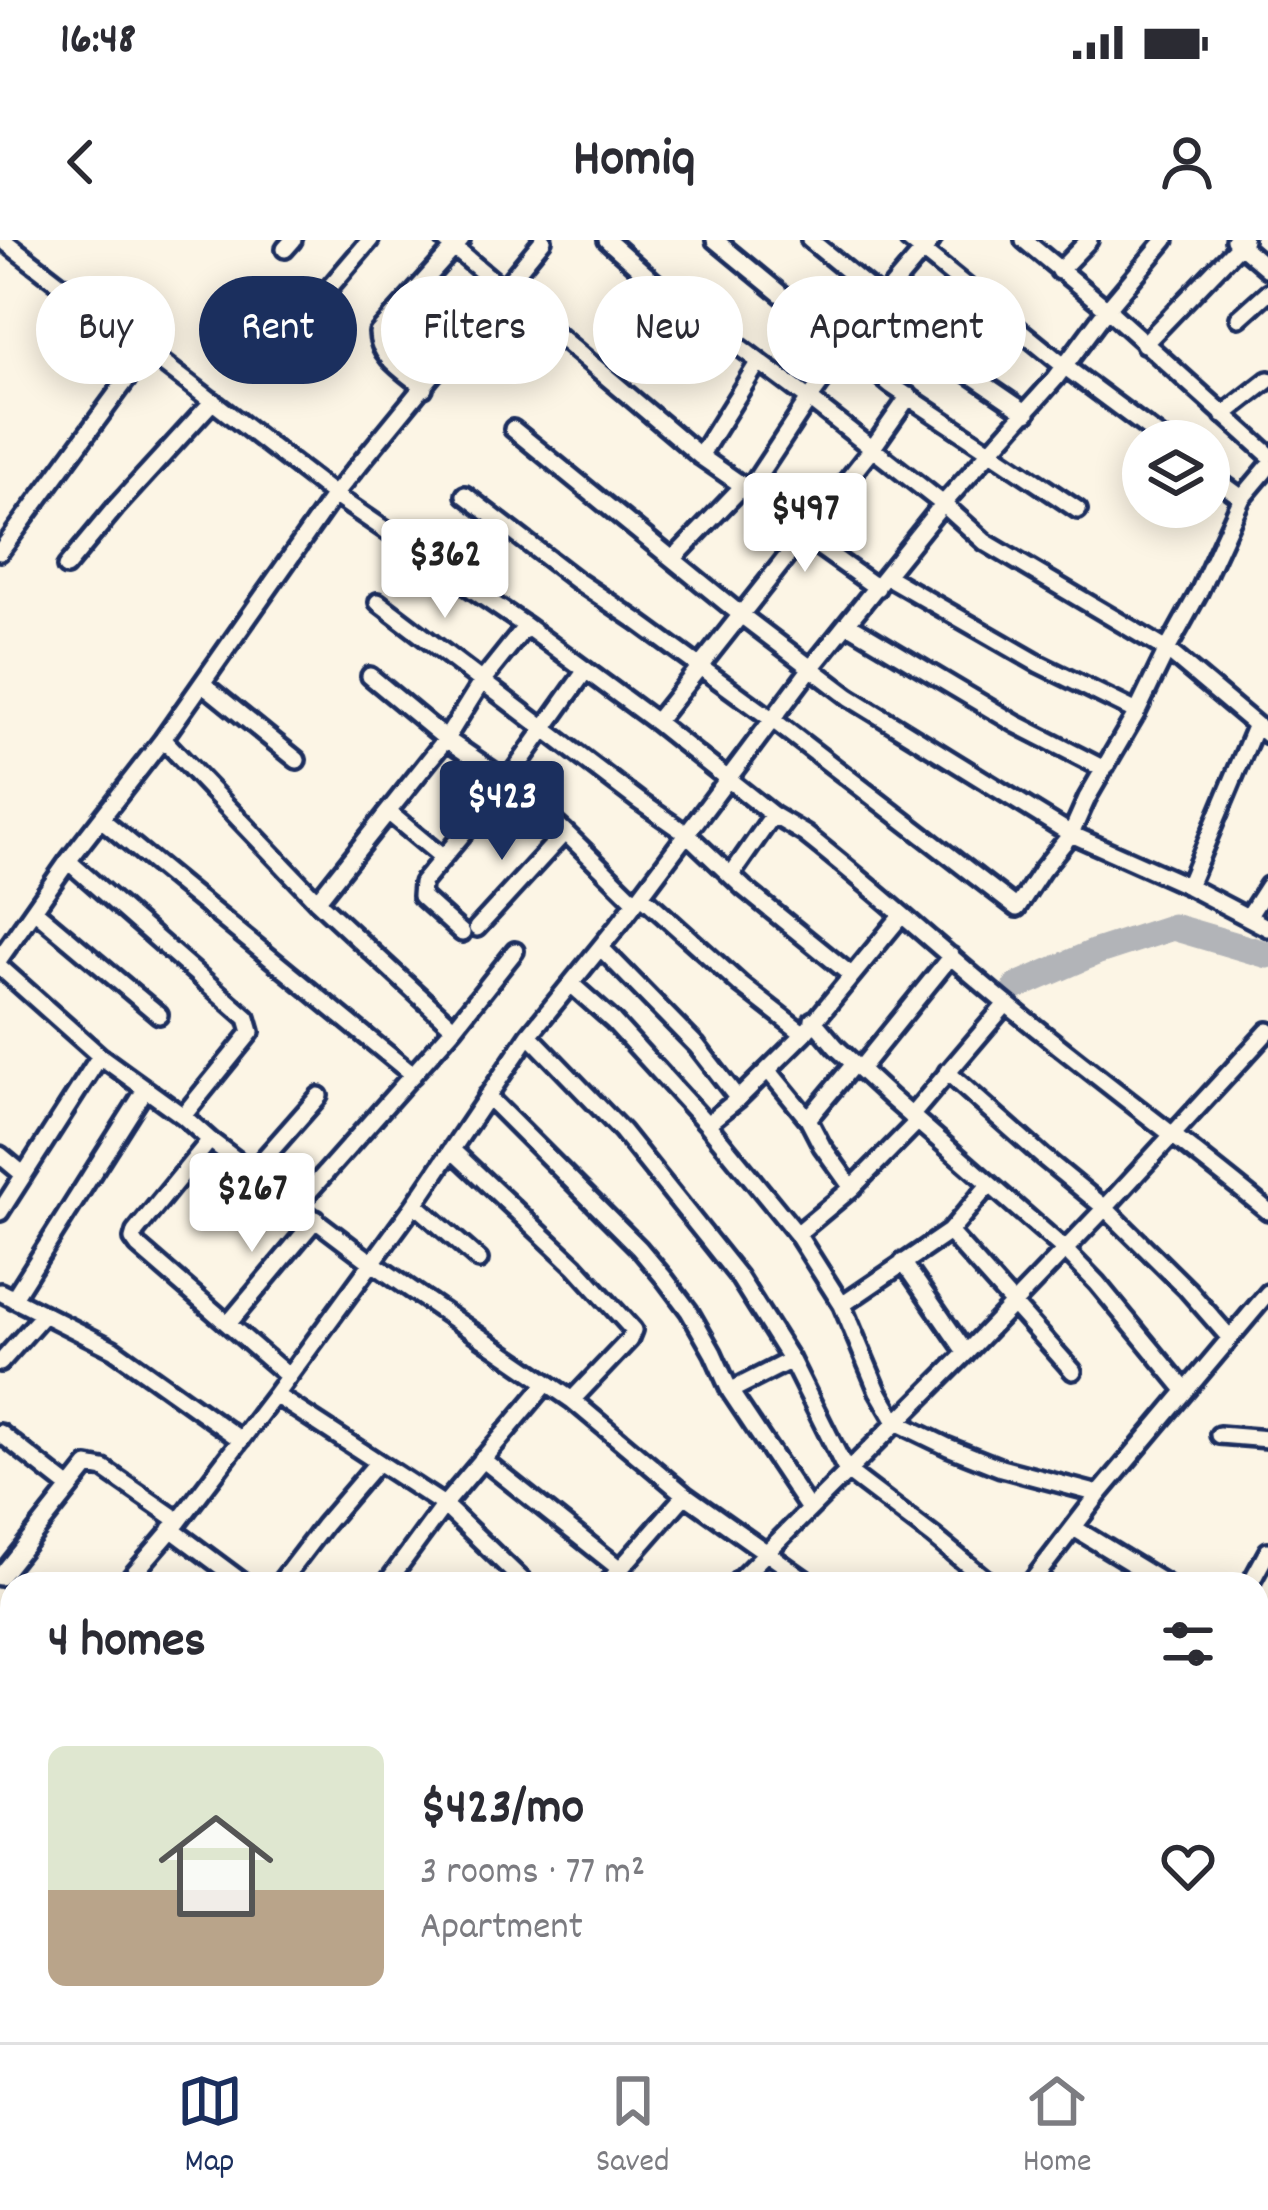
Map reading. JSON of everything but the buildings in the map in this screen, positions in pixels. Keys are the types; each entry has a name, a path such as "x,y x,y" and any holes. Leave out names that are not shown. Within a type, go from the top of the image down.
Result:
{"street":[{"path":"3,240 49,276"},
{"path":"339,276 370,240"},
{"path":"514,276 543,240"},
{"path":"607,240 661,288 944,504 985,542 1167,650 1262,731 1188,886"},
{"path":"715,240 767,283"},
{"path":"810,240 854,276"},
{"path":"1024,240 1268,454"},
{"path":"1059,271 1089,240"},
{"path":"135,1572 275,1395 415,1204 530,1035 688,835 811,668 944,504 1027,413 1165,240"},
{"path":"1144,344 1239,242 1268,269"},
{"path":"424,388 380,350 378,333 453,243 487,276"},
{"path":"898,276 921,244 1064,366 1137,420"},
{"path":"1239,318 1268,292"},
{"path":"569,347 803,536 881,582 1137,712"},
{"path":"700,456 758,363"},
{"path":"175,372 334,495 526,626 840,862 1006,1004 1268,1211"},
{"path":"1223,415 1268,380"},
{"path":"0,552 123,384"},
{"path":"427,384 334,495 164,739 68,861 0,962 100,1056 371,1262 572,1400 685,1496 793,1572"},
{"path":"673,559 746,488 820,384"},
{"path":"893,384 1078,510"},
{"path":"984,384 1027,413"},
{"path":"656,722 909,396"},
{"path":"67,567 213,400"},
{"path":"513,429 849,697 1071,834 1268,928"},
{"path":"465,495 773,720 1017,908 1071,834 1213,564 1242,498 1268,467"},
{"path":"1230,489 1242,498"},
{"path":"378,602 688,835 850,975"},
{"path":"848,624 1016,724 1104,769"},
{"path":"317,901 446,739 526,626"},
{"path":"565,832 469,930 421,896 422,883 507,782 586,670"},
{"path":"370,676 507,782 741,985 808,1027 857,1066 988,1186 1031,1218 1097,1283 1185,1390"},
{"path":"203,684 297,760"},
{"path":"164,739 317,901 454,1028"},
{"path":"388,812 442,857"},
{"path":"731,875 773,815"},
{"path":"101,819 413,1075"},
{"path":"68,861 251,1026 251,1032 183,1116"},
{"path":"1249,917 1268,886"},
{"path":"34,910 159,1015"},
{"path":"707,1124 768,1070 901,916"},
{"path":"601,947 697,1046 738,1099"},
{"path":"298,1204 454,1028 515,951"},
{"path":"808,1119 951,956"},
{"path":"572,985 613,1022 707,1124 797,1234 842,1305 896,1422 1000,1468 1099,1494"},
{"path":"797,1234 852,1187 914,1119 1006,1004"},
{"path":"746,1572 1105,1208 1268,1031"},
{"path":"530,1035 622,1131 737,1276 791,1360 846,1470 976,1572"},
{"path":"0,1212 100,1056"},
{"path":"768,1070 808,1119 852,1187"},
{"path":"947,1072 1105,1208 1229,1337"},
{"path":"145,1090 7,1296 113,1349 241,1440"},
{"path":"254,1172 319,1096"},
{"path":"487,1096 652,1263 689,1311 730,1391 809,1509"},
{"path":"211,1140 133,1239 288,1376"},
{"path":"452,1150 575,1266 633,1330 572,1400"},
{"path":"0,1155 24,1175"},
{"path":"842,1305 949,1232 988,1186"},
{"path":"415,1204 478,1260"},
{"path":"228,1324 316,1219"},
{"path":"949,1232 1073,1371"},
{"path":"903,1262 965,1353"},
{"path":"1039,1572 1268,1293"},
{"path":"0,1363 43,1316"},
{"path":"730,1391 791,1360"},
{"path":"395,1572 444,1505 548,1383"},
{"path":"275,1395 444,1505 514,1572"},
{"path":"0,1433 70,1488"},
{"path":"1219,1436 1268,1439"},
{"path":"482,1459 620,1569"},
{"path":"288,1572 377,1462"},
{"path":"4,1572 88,1466 96,1465 231,1572"},
{"path":"617,1572 685,1496"},
{"path":"1074,1528 1146,1572"}],"waterway":[{"path":"1017,986 1096,952 1173,927 1268,955"}]}
